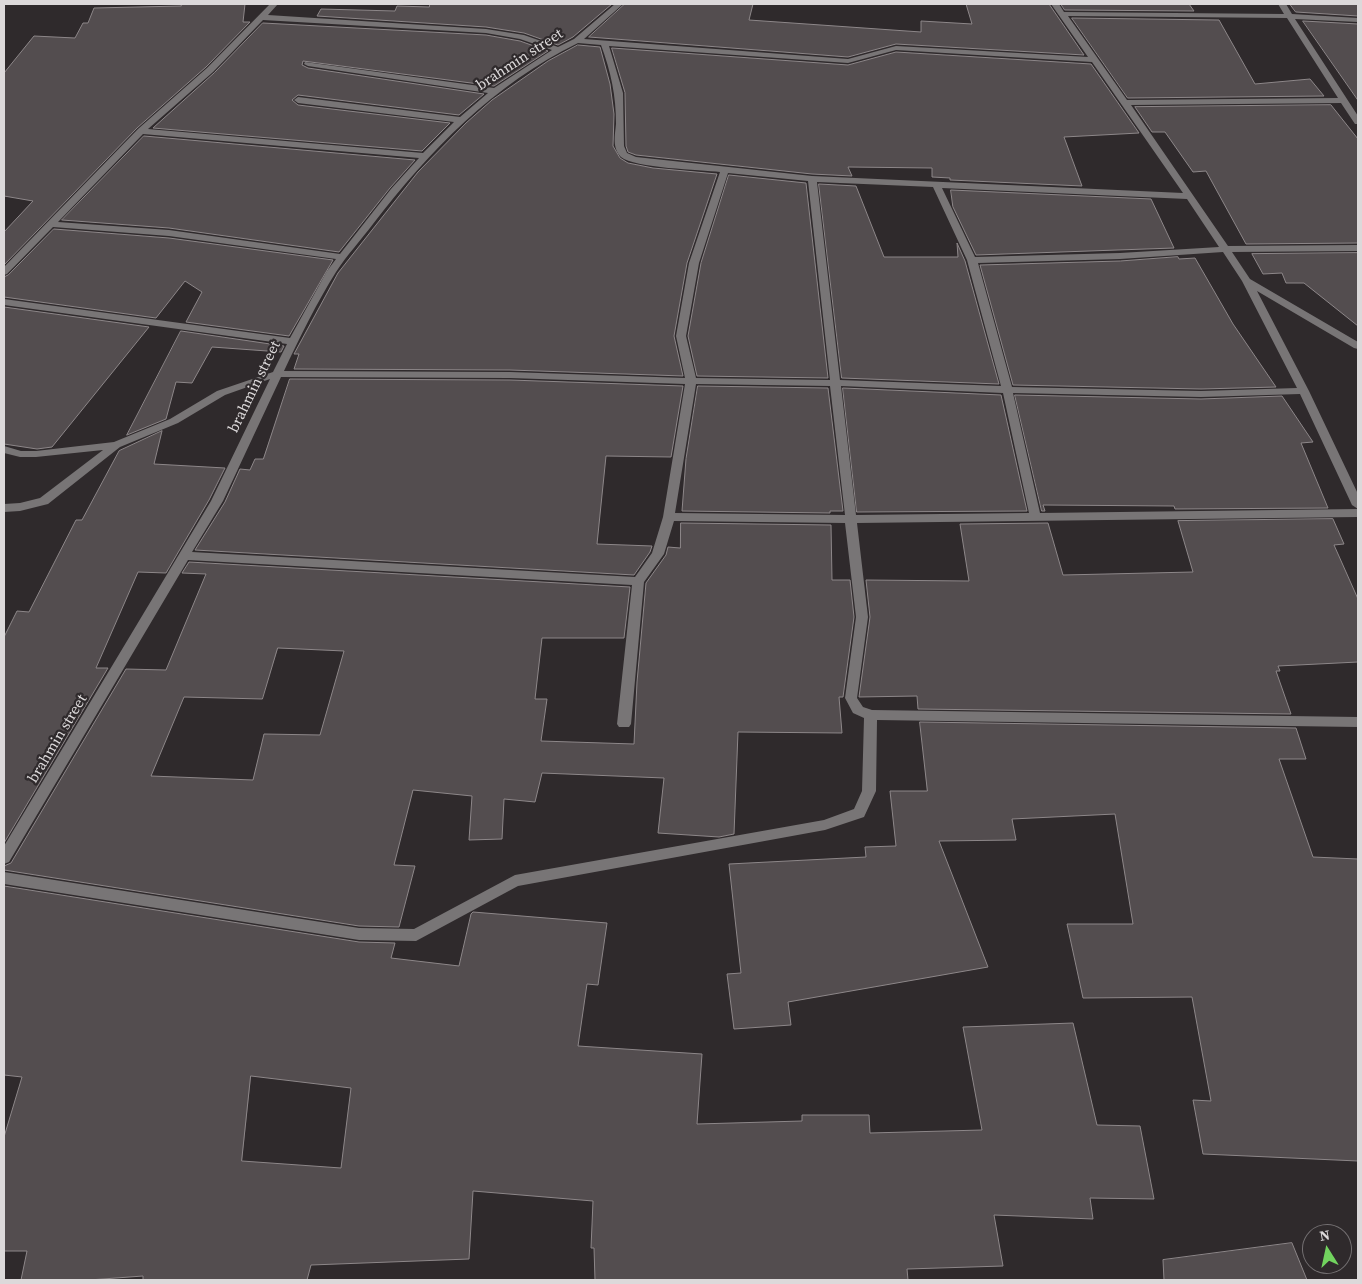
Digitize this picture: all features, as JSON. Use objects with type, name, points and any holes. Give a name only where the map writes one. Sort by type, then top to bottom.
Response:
[{"type":"street","points":[[4,272],[141,131],[210,70],[274,4]]},
{"type":"street","name":"brahmin street","points":[[4,858],[217,501],[278,374],[332,271],[394,191],[444,135],[495,91],[558,50],[577,41],[619,4]]},
{"type":"street","points":[[1054,4],[1190,196],[1246,281],[1304,391],[1358,505]]},
{"type":"street","points":[[1282,4],[1292,16],[1358,122]]},
{"type":"street","points":[[1061,14],[1292,16],[1358,20]]},
{"type":"street","points":[[260,17],[419,27],[476,28],[536,40],[558,50]]},
{"type":"street","points":[[577,41],[605,45],[848,61],[863,59],[877,51],[896,48],[1094,60]]},
{"type":"street","points":[[605,45],[618,80],[621,96],[619,146],[624,155],[647,162],[812,178],[1190,196]]},
{"type":"street","points":[[308,64],[495,91]]},
{"type":"street","points":[[298,100],[462,120]]},
{"type":"street","points":[[1124,103],[1344,100]]},
{"type":"street","points":[[141,131],[426,156]]},
{"type":"street","points":[[624,724],[638,581],[658,554],[669,517],[691,382],[681,336],[694,263],[725,170]]},
{"type":"street","points":[[812,178],[862,617],[851,698],[858,710],[871,715],[1358,722]]},
{"type":"street","points":[[936,185],[972,260],[1007,389],[1035,516]]},
{"type":"street","points":[[49,224],[169,233],[343,257]]},
{"type":"street","points":[[972,260],[1120,256],[1226,249],[1358,248]]},
{"type":"street","points":[[1246,281],[1358,346]]},
{"type":"street","points":[[4,302],[295,342]]},
{"type":"street","points":[[4,449],[20,454],[36,454],[116,444],[174,421],[221,393],[252,381],[278,374],[510,375],[691,382],[836,382],[1201,394],[1304,391]]},
{"type":"street","points":[[4,508],[20,507],[44,501],[116,444]]},
{"type":"street","points":[[669,517],[850,519],[1358,512]]},
{"type":"street","points":[[184,556],[638,581]]},
{"type":"street","points":[[4,878],[358,934],[416,935],[514,881],[825,825],[859,813],[869,791],[871,715]]},
{"type":"building","points":[[181,4],[245,4],[243,22],[250,22],[206,67],[137,128],[4,265],[4,232],[33,201],[4,196],[4,73],[34,36],[75,38],[83,23],[88,23],[94,8],[181,6]]},
{"type":"building","points":[[430,4],[612,4],[573,37],[558,45],[524,33],[486,27],[317,16],[321,9],[395,11],[397,6],[429,7]]},
{"type":"building","points":[[625,4],[753,4],[749,20],[921,32],[921,21],[972,24],[966,4],[1049,4],[1084,55],[896,44],[848,57],[589,37]]},
{"type":"building","points":[[1061,4],[1189,4],[1194,11],[1065,10]]},
{"type":"building","points":[[1290,4],[1358,4],[1358,16],[1296,12]]},
{"type":"building","points":[[1072,18],[1219,20],[1255,84],[1310,79],[1324,96],[1128,98]]},
{"type":"building","points":[[1303,21],[1358,24],[1358,100]]},
{"type":"building","points":[[263,23],[486,35],[520,41],[548,51],[494,86],[303,61],[302,65],[308,68],[484,94],[459,115],[298,95],[292,100],[298,105],[450,123],[422,151],[153,128],[214,73]]},
{"type":"building","points":[[578,45],[600,47],[610,84],[614,114],[613,146],[620,158],[628,163],[653,168],[717,174],[687,263],[674,336],[683,376],[510,370],[294,369],[299,354],[294,354],[338,273],[418,172],[466,123],[492,100],[548,61]]},
{"type":"building","points":[[612,48],[848,65],[896,52],[1091,64],[1139,133],[1064,137],[1082,186],[950,180],[950,178],[932,177],[932,168],[848,167],[852,176],[812,174],[636,155],[628,152],[626,146],[625,93]]},
{"type":"building","points":[[1331,105],[1358,139],[1358,243],[1246,244],[1206,171],[1193,172],[1165,132],[1152,132],[1135,107]]},
{"type":"building","points":[[144,136],[415,160],[339,252],[169,228],[62,220]]},
{"type":"building","points":[[729,175],[806,183],[828,378],[697,376],[688,336],[701,263]]},
{"type":"building","points":[[819,184],[856,186],[884,257],[958,257],[957,243],[965,261],[999,384],[842,378]]},
{"type":"building","points":[[951,190],[1151,199],[1174,248],[976,255],[953,207]]},
{"type":"building","points":[[54,229],[169,238],[333,260],[289,336],[186,322],[202,292],[185,281],[156,318],[4,297],[4,277]]},
{"type":"building","points":[[1358,253],[1358,326],[1304,283],[1286,283],[1282,273],[1263,274],[1252,254]]},
{"type":"building","points":[[1178,257],[1179,259],[1195,258],[1233,324],[1276,387],[1201,389],[1013,385],[980,265],[1120,261]]},
{"type":"building","points":[[4,307],[149,327],[52,447],[37,449],[4,444]]},
{"type":"building","points":[[181,331],[284,346],[281,352],[212,347],[192,383],[176,382],[166,419],[127,435]]},
{"type":"building","points":[[290,379],[510,380],[683,386],[671,457],[606,456],[597,544],[652,546],[650,552],[634,575],[195,550],[225,502],[240,469],[250,470],[255,459],[263,459]]},
{"type":"building","points":[[698,386],[828,388],[843,511],[830,511],[830,513],[682,511],[686,459]]},
{"type":"building","points":[[843,388],[1001,395],[1027,511],[857,512]]},
{"type":"building","points":[[1015,395],[1201,399],[1282,396],[1313,442],[1301,443],[1328,508],[1175,509],[1174,506],[1043,505],[1045,511],[1042,511]]},
{"type":"building","points":[[162,431],[154,464],[225,468],[209,500],[166,573],[138,572],[96,668],[108,668],[4,843],[4,637],[17,611],[29,612],[76,520],[82,520],[119,451]]},
{"type":"building","points":[[1333,519],[1344,544],[1334,545],[1358,599],[1358,662],[1278,666],[1280,671],[1276,671],[1291,714],[918,709],[917,696],[859,697],[870,617],[866,580],[969,581],[960,524],[1048,523],[1063,575],[1193,572],[1178,521]]},
{"type":"building","points":[[681,523],[831,525],[832,580],[850,580],[854,617],[843,697],[839,697],[842,733],[738,732],[734,834],[719,837],[658,833],[664,778],[542,773],[535,802],[504,799],[502,839],[469,840],[472,796],[413,790],[394,865],[415,866],[399,927],[359,926],[4,870],[4,866],[11,863],[126,669],[166,670],[206,574],[182,573],[189,562],[630,587],[624,638],[542,638],[535,699],[547,699],[541,741],[634,744],[637,682],[646,583],[666,555],[668,547],[680,548]],"holes":[[[278,648],[344,651],[320,735],[264,734],[253,780],[151,776],[184,697],[262,699]]]},
{"type":"building","points":[[920,722],[1296,728],[1306,759],[1279,759],[1313,857],[1358,859],[1358,1161],[1203,1154],[1193,1100],[1211,1101],[1192,997],[1083,998],[1067,924],[1133,924],[1115,814],[1012,819],[1016,840],[939,841],[988,967],[788,1002],[791,1025],[734,1029],[727,974],[741,973],[729,864],[866,857],[865,847],[896,846],[890,791],[927,791]]},
{"type":"building","points":[[4,886],[359,942],[395,943],[391,958],[459,966],[473,912],[607,923],[598,985],[587,984],[578,1046],[702,1054],[697,1124],[802,1121],[802,1115],[869,1115],[870,1133],[982,1130],[963,1027],[1073,1023],[1097,1125],[1140,1126],[1154,1199],[1090,1198],[1093,1219],[994,1215],[1003,1266],[907,1269],[908,1280],[595,1280],[594,1248],[591,1248],[593,1201],[473,1191],[469,1259],[311,1265],[307,1280],[143,1280],[143,1276],[89,1280],[21,1280],[27,1251],[4,1251],[4,1137],[22,1077],[4,1075]],"holes":[[[251,1076],[351,1088],[341,1168],[242,1161]]]},
{"type":"building","points":[[1292,1243],[1302,1268],[1302,1274],[1305,1274],[1307,1280],[1164,1280],[1163,1260]]}]
